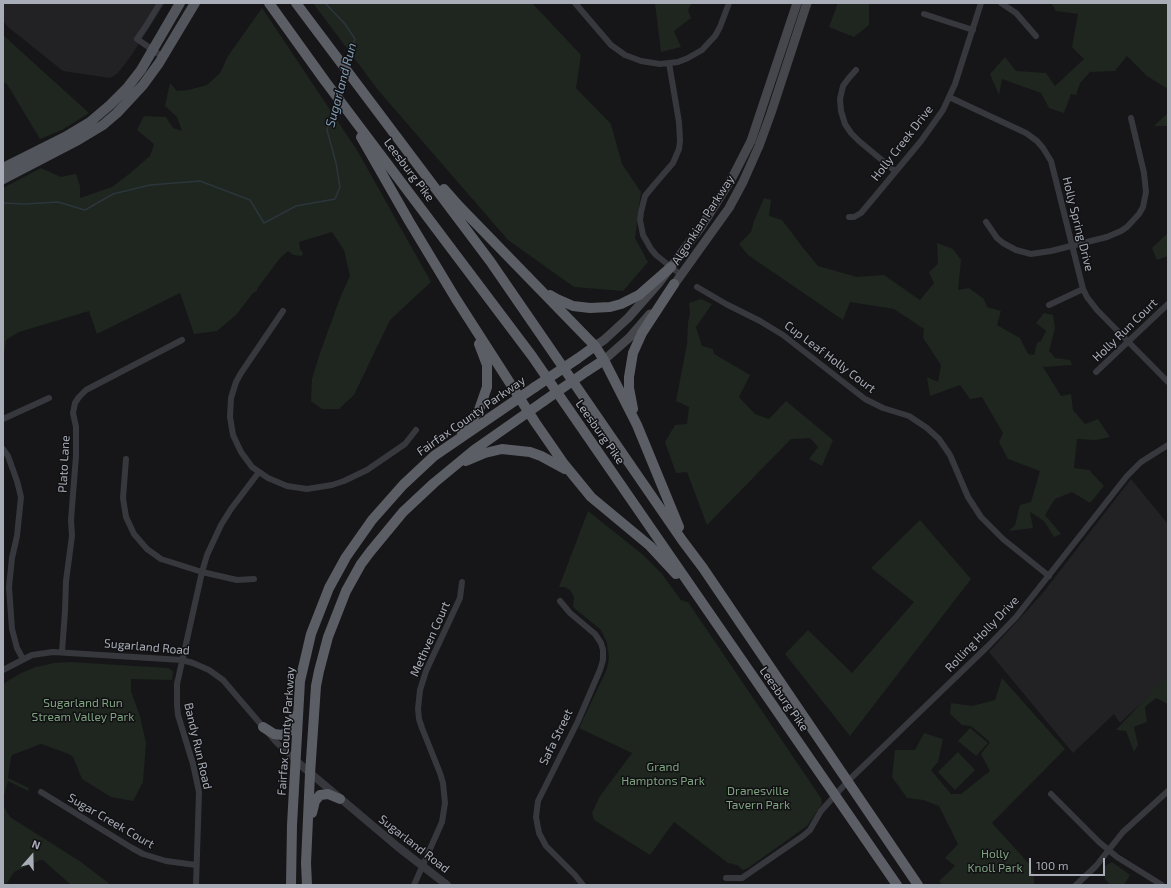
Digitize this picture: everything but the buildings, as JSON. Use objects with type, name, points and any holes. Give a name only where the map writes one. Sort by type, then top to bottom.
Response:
[{"type":"highway","name":"Leesburg Pike","points":[[269,3],[325,81],[532,356],[897,885]]},
{"type":"highway","name":"Leesburg Pike","points":[[296,3],[490,261],[682,540],[704,568],[918,885]]},
{"type":"highway","points":[[372,105],[459,206],[595,346],[604,360],[637,425],[675,517],[704,568]]},
{"type":"highway","points":[[344,106],[379,169],[456,299],[528,412],[574,477],[599,504],[636,534],[657,554],[708,612]]},
{"type":"highway","points":[[532,282],[548,294],[565,303],[581,307],[599,308],[621,304],[639,295],[671,267]]},
{"type":"highway","points":[[637,425],[630,399],[629,388],[630,367],[633,353],[642,333],[674,284]]},
{"type":"highway","points":[[434,456],[459,436],[472,422],[481,405],[487,387],[485,357],[479,342],[456,299]]},
{"type":"highway","name":"Fairfax County Parkway","points":[[291,885],[292,831],[299,695],[303,666],[311,634],[320,608],[338,571],[372,520],[403,485],[434,456],[595,346]]},
{"type":"highway","points":[[307,885],[306,863],[310,774],[314,703],[319,671],[328,637],[340,605],[357,571],[403,512],[447,472],[474,450],[604,360]]},
{"type":"highway","points":[[447,472],[485,452],[512,450],[530,452],[541,456],[558,465],[574,477]]},
{"type":"highway","points":[[263,727],[274,734],[282,735],[286,733],[291,727],[299,695]]},
{"type":"highway","points":[[307,836],[313,805],[317,798],[324,794],[328,794],[340,799]]},
{"type":"main road","points":[[3,168],[65,137],[100,114],[118,98],[135,79],[180,3]]},
{"type":"main road","points":[[3,179],[78,140],[102,125],[131,100],[163,56],[195,3]]},
{"type":"main road","name":"Algonkian Parkway","points":[[595,346],[604,340],[636,310],[671,267],[723,194],[745,153],[798,3]]},
{"type":"main road","name":"Algonkian Parkway","points":[[604,360],[633,333],[682,275],[729,208],[749,171],[771,113],[807,3]]},
{"type":"street","points":[[160,3],[137,39],[163,56]]},
{"type":"street","points":[[574,3],[611,45],[625,55],[641,62],[660,64],[686,59],[694,55],[708,44],[720,27],[729,3]]},
{"type":"street","name":"Holly Creek Drive","points":[[849,217],[854,217],[861,213],[930,130],[949,97],[981,3]]},
{"type":"street","points":[[1001,3],[1016,13],[1036,36]]},
{"type":"street","points":[[924,14],[973,30]]},
{"type":"street","points":[[669,63],[679,122],[679,149],[673,163],[645,196],[640,220],[643,235],[656,255],[682,275]]},
{"type":"street","points":[[856,70],[848,78],[841,92],[841,111],[845,124],[859,141],[896,171]]},
{"type":"street","name":"Holly Spring Drive","points":[[949,97],[1026,133],[1044,148],[1050,161],[1083,289],[1087,297],[1096,310],[1168,382]]},
{"type":"street","points":[[986,222],[997,238],[1009,247],[1023,253],[1040,253],[1072,246],[1107,237],[1121,231],[1134,220],[1142,207],[1145,198],[1146,183],[1130,118]]},
{"type":"street","name":"Cup Leaf Holly Court","points":[[697,287],[783,334],[864,399],[883,408],[909,416],[927,428],[939,439],[950,455],[968,497],[981,517],[1003,539],[1049,576]]},
{"type":"street","points":[[1049,305],[1083,289]]},
{"type":"street","name":"Holly Run Court","points":[[1096,372],[1168,304]]},
{"type":"street","points":[[283,311],[241,373],[231,398],[230,417],[236,444],[246,460],[259,472],[278,483],[298,488],[307,489],[332,485],[367,470],[405,444],[416,430]]},
{"type":"street","name":"Plato Lane","points":[[62,652],[66,581],[72,536],[71,520],[76,456],[76,427],[73,413],[76,403],[79,397],[86,390],[182,340]]},
{"type":"street","points":[[3,419],[49,398]]},
{"type":"street","name":"Rolling Holly Drive","points":[[726,878],[742,878],[810,830],[821,811],[848,781],[1001,633],[1049,576],[1126,476],[1141,462],[1168,445]]},
{"type":"street","points":[[3,449],[8,456],[21,497],[9,587],[12,629],[17,648],[23,659]]},
{"type":"street","points":[[126,458],[123,498],[124,507],[129,525],[134,534],[147,549],[161,559],[202,572],[237,580],[254,579]]},
{"type":"street","name":"Bandy Run Road","points":[[196,885],[199,807],[198,792],[193,764],[178,716],[177,684],[202,572],[214,540],[231,509],[259,472]]},
{"type":"street","name":"Methven Court","points":[[414,885],[442,822],[445,803],[443,783],[440,773],[419,719],[418,709],[420,690],[426,671],[460,598],[462,582]]},
{"type":"street","name":"Safa Street","points":[[560,601],[570,613],[595,634],[601,642],[603,660],[578,720],[538,801],[536,817],[539,833],[546,846],[575,874],[583,885]]},
{"type":"street","name":"Sugarland Road","points":[[3,670],[23,659],[43,652],[182,660],[202,666],[216,674],[231,688],[276,742],[310,774],[398,847],[447,885]]},
{"type":"street","points":[[1076,885],[1096,866],[1123,832],[1168,791]]},
{"type":"street","name":"Sugar Creek Court","points":[[41,792],[143,854],[166,861],[196,865]]},
{"type":"street","points":[[1050,794],[1088,832],[1109,850],[1162,885]]},
{"type":"shaded area","points":[[3,3],[165,3],[131,56],[117,74],[110,78],[63,71],[8,27],[3,21]]},
{"type":"shaded area","points":[[1131,479],[1168,524],[1168,678],[1120,723],[1114,714],[1073,753],[989,652],[1042,594]]},
{"type":"green space","points":[[313,3],[532,3],[581,55],[576,88],[611,124],[622,164],[641,192],[635,238],[648,262],[623,291],[574,287],[508,240],[378,90]]},
{"type":"green space","points":[[655,3],[692,3],[688,10],[691,18],[674,31],[681,47],[661,52]]},
{"type":"green space","points":[[838,3],[870,3],[869,25],[854,37],[829,27]]},
{"type":"green space","points":[[1051,3],[1168,3],[1168,89],[1147,76],[1127,56],[1115,71],[1090,72],[1080,83],[1076,95],[1071,94],[1064,113],[1049,108],[1041,93],[1002,79],[999,95],[990,74],[1005,57],[1016,71],[1046,73],[1055,86],[1084,59],[1072,47],[1078,14],[1056,11]]},
{"type":"green space","points":[[262,8],[357,150],[431,282],[390,320],[354,395],[339,409],[322,409],[311,401],[312,379],[319,356],[340,298],[350,276],[344,250],[332,232],[299,242],[300,249],[303,253],[302,256],[293,255],[288,251],[280,258],[257,291],[253,293],[236,315],[217,331],[194,334],[180,293],[97,334],[89,311],[19,332],[6,340],[3,360],[3,188],[41,168],[61,177],[76,174],[80,186],[80,198],[112,187],[150,156],[154,144],[137,130],[144,116],[166,117],[173,128],[182,131],[177,117],[165,106],[170,83],[177,91],[207,85],[220,73],[228,56]]},
{"type":"green space","points":[[3,35],[89,113],[62,130],[40,139],[7,84],[3,82]]},
{"type":"green space","points":[[1168,113],[1168,126],[1154,126]]},
{"type":"green space","points":[[764,198],[771,200],[769,216],[782,220],[818,266],[857,277],[884,275],[920,300],[934,283],[929,272],[938,264],[937,243],[953,249],[961,260],[958,290],[969,288],[984,299],[987,307],[1001,311],[997,325],[1020,338],[1028,354],[1034,355],[1037,343],[1041,341],[1046,331],[1036,323],[1044,313],[1053,315],[1055,328],[1049,351],[1055,358],[1070,360],[1072,365],[1043,367],[1061,396],[1071,394],[1073,410],[1085,424],[1098,419],[1110,437],[1096,440],[1077,439],[1074,468],[1089,470],[1104,486],[1090,503],[1072,492],[1055,499],[1045,515],[1061,534],[1054,537],[1044,521],[1030,512],[1033,528],[1009,531],[1015,525],[1020,505],[1031,502],[1040,471],[1008,459],[999,442],[1003,433],[982,397],[970,399],[960,385],[930,396],[927,377],[938,382],[941,365],[923,338],[924,329],[894,309],[850,302],[843,320],[748,255],[739,244],[751,232]]},
{"type":"green space","points":[[1168,233],[1168,256],[1157,260],[1152,248]]},
{"type":"green space","points":[[701,299],[712,304],[696,327],[702,346],[713,349],[714,354],[750,375],[739,397],[755,414],[769,419],[786,401],[833,440],[822,466],[809,459],[818,447],[810,438],[791,439],[707,525],[687,472],[676,473],[665,442],[675,425],[687,424],[689,407],[676,401],[687,344],[690,314],[689,303]]},
{"type":"green space","name":"Dranesville Tavern Park","points":[[588,511],[642,554],[662,574],[681,600],[688,602],[821,798],[822,804],[807,826],[748,868],[743,870],[737,865],[728,863],[674,822],[650,855],[594,820],[592,813],[600,796],[632,753],[579,728],[607,669],[609,658],[607,643],[601,630],[574,608],[574,597],[570,590],[565,587],[559,587]]},
{"type":"green space","points":[[920,520],[971,579],[850,736],[785,654],[808,630],[852,673],[914,602],[871,568]]},
{"type":"green space","name":"Sugarland Run Stream Valley Park","points":[[70,662],[168,668],[173,671],[172,680],[131,679],[131,691],[140,716],[146,743],[143,782],[133,801],[111,797],[82,779],[73,757],[69,754],[41,744],[12,755],[8,778],[29,788],[28,791],[8,781],[3,799],[3,684],[21,673],[36,667],[54,663]]},
{"type":"green space","points":[[1168,675],[1168,704],[1156,698],[1145,707],[1147,722],[1134,727],[1138,745],[1134,752],[1126,731],[1116,730]]},
{"type":"green space","name":"Holly Knoll Park","points":[[1002,678],[1065,749],[992,823],[1031,866],[1029,868],[1034,874],[1034,885],[942,885],[939,881],[955,866],[945,858],[958,844],[939,806],[923,800],[907,798],[892,777],[895,750],[915,750],[924,733],[943,739],[938,762],[931,770],[951,794],[961,794],[990,771],[981,754],[990,742],[971,726],[962,725],[950,714],[951,703],[972,706],[995,700]]},
{"type":"green space","points":[[970,728],[988,743],[976,756],[958,741]]},
{"type":"green space","points":[[958,752],[975,770],[955,790],[938,772]]},
{"type":"green space","points":[[3,805],[10,817],[81,862],[111,885],[71,885],[43,860],[40,860],[14,872],[6,885],[3,885]]},
{"type":"green space","points":[[1112,862],[1130,875],[1124,885],[1110,885],[1105,879],[1103,867]]},
{"type":"waterway","name":"Sugarland Run","points":[[325,3],[345,24],[355,39],[347,65]]},
{"type":"waterway","name":"Sugarland Run","points":[[339,91],[345,74]]},
{"type":"waterway","name":"Sugarland Run","points":[[3,203],[25,204],[58,202],[85,210],[113,194],[150,185],[200,181],[250,200],[264,223],[296,206],[335,199],[340,187],[336,163],[327,130],[336,103]]},
{"type":"park label","name":"Grand Hamptons Park","points":[[663,774]]}]
